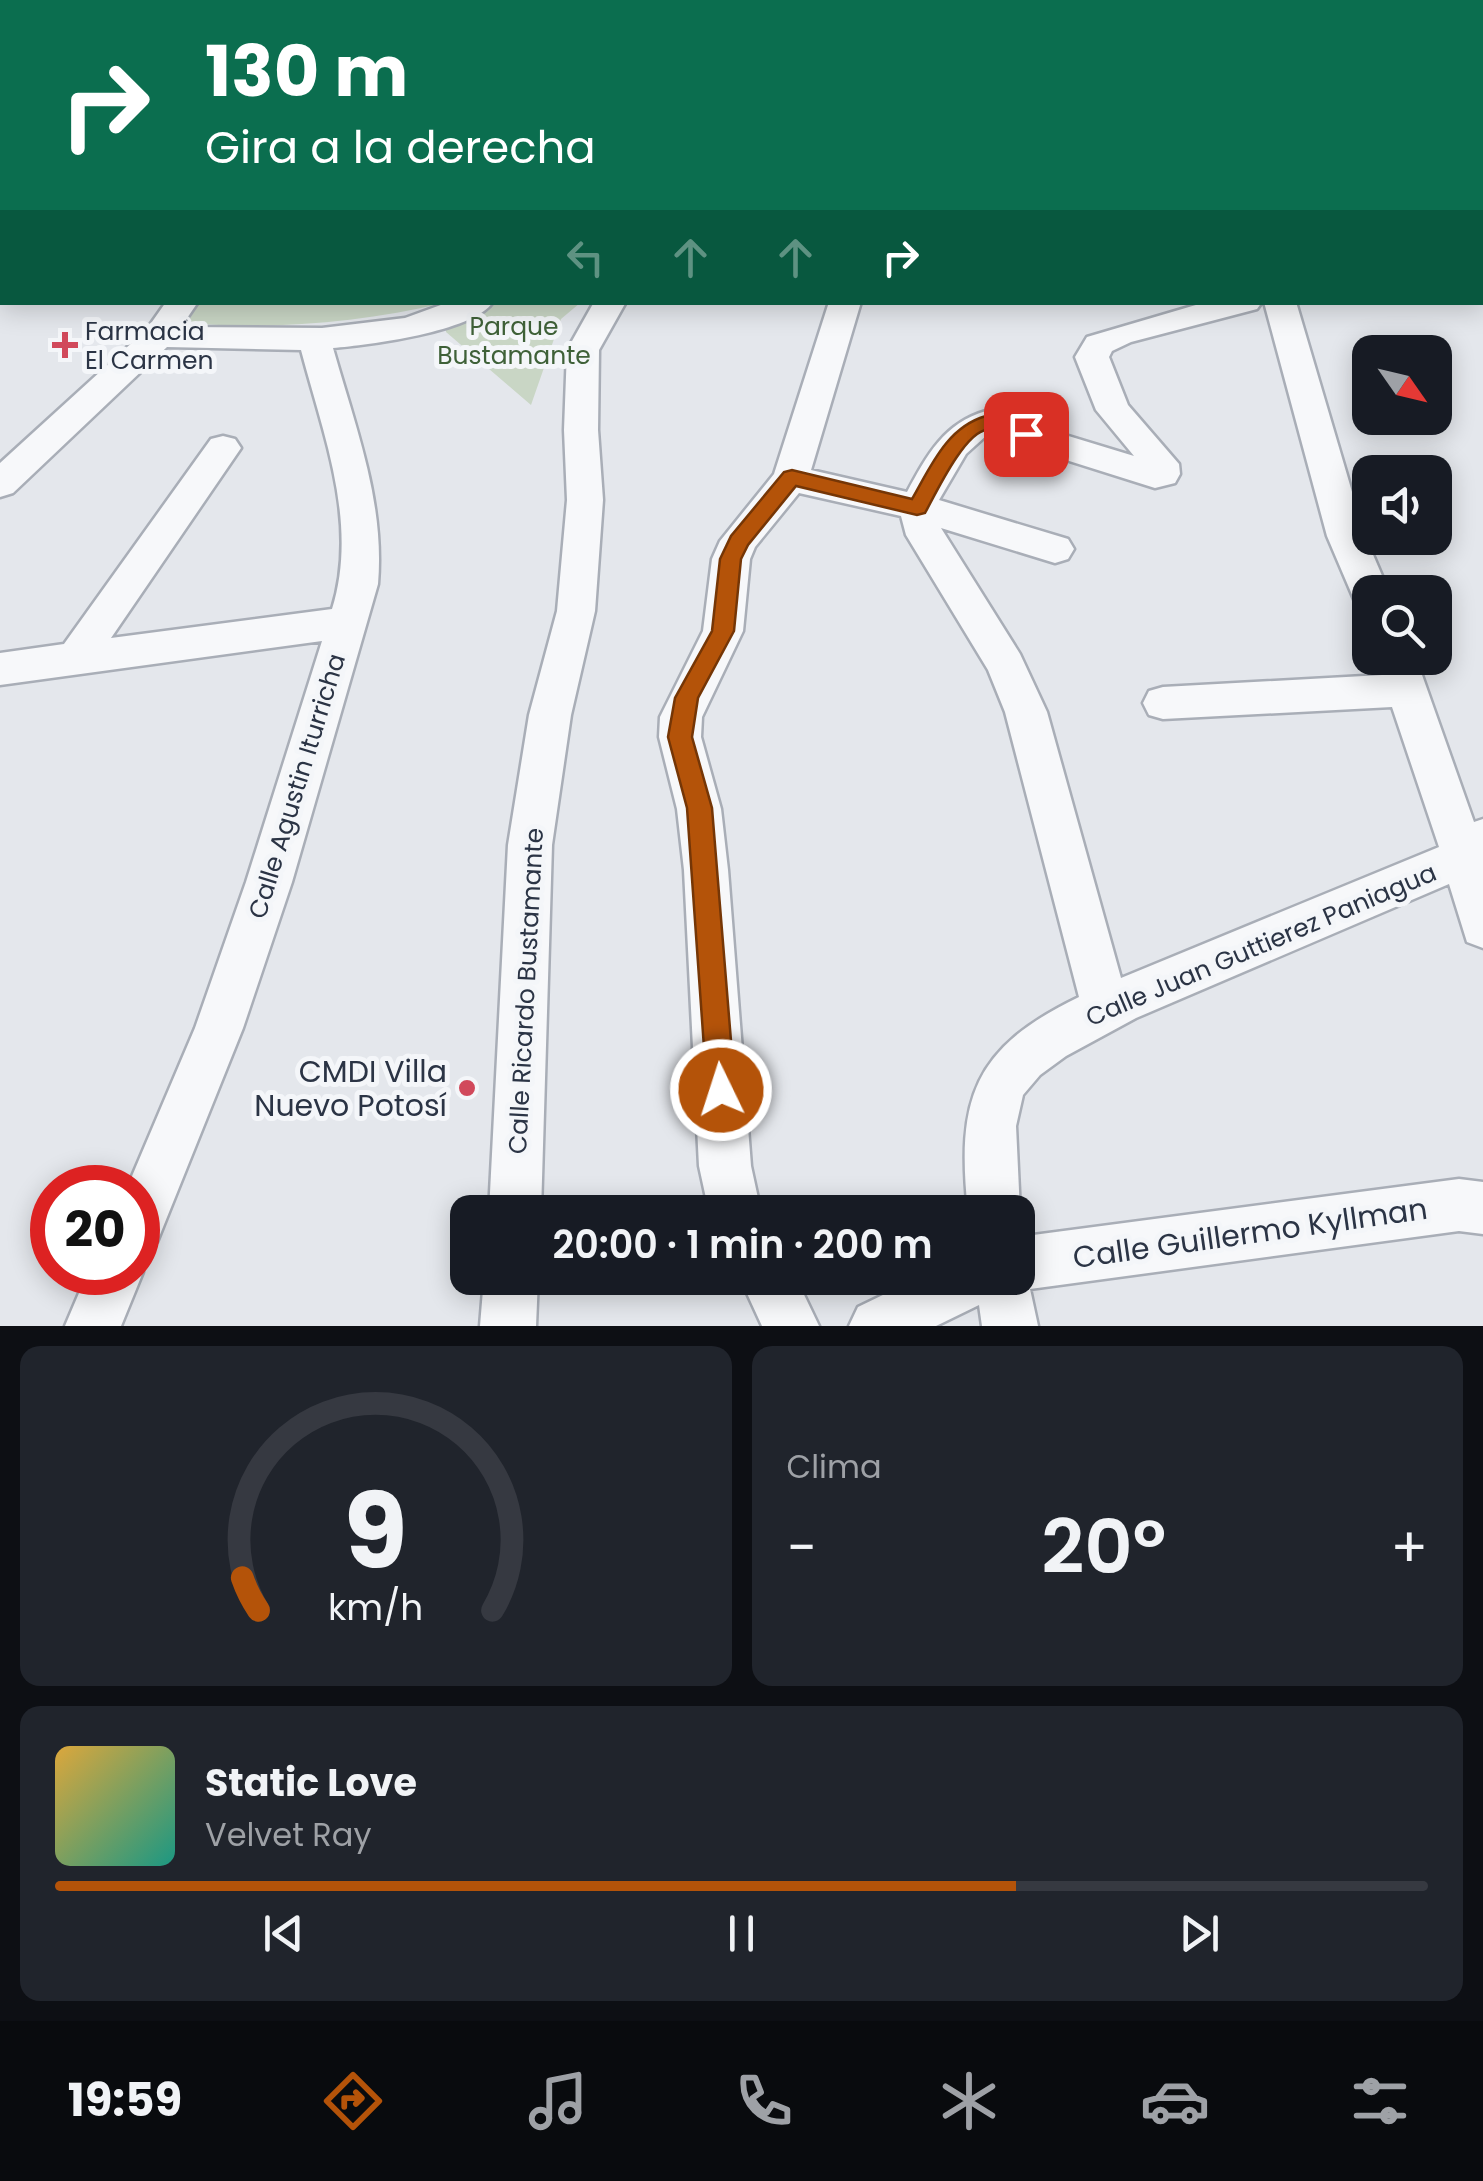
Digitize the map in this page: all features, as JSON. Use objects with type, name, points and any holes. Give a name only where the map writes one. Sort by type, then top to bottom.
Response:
[{"type":"street","points":[[0,484],[159,336],[180,305]]},
{"type":"street","points":[[159,336],[229,340],[396,330],[444,318],[471,305]]},
{"type":"street","name":"Calle Ricardo Bustamante","points":[[515,1195],[530,845],[550,715],[576,611],[585,500],[583,350],[608,305]]},
{"type":"street","points":[[731,1195],[725,1166],[706,870],[699,808],[680,737],[681,717],[723,631],[731,559],[739,542],[792,478],[843,305]]},
{"type":"street","points":[[1106,1010],[1026,712],[1006,665],[925,535],[917,508],[944,460],[968,430],[986,422],[1155,476],[1162,474],[1161,464],[1113,410],[1092,357],[1098,344],[1120,335],[1235,305]]},
{"type":"street","points":[[1281,305],[1346,536],[1362,575]]},
{"type":"street","name":"Calle Agustin Iturricha","points":[[160,1170],[219,1028],[269,882],[363,561],[359,510],[314,337]]},
{"type":"street","points":[[77,657],[223,448]]},
{"type":"street","points":[[792,478],[917,508],[1056,549]]},
{"type":"street","points":[[0,669],[77,657],[174,649],[348,622]]},
{"type":"street","points":[[1164,703],[1394,675]]},
{"type":"street","points":[[1402,675],[1474,848],[1483,927]]},
{"type":"street","name":"Calle Juan Guttierez Paniagua","points":[[993,1195],[992,1108],[1006,1076],[1023,1056],[1106,1010],[1474,848]]},
{"type":"street","name":"Calle Guillermo Kyllman","points":[[1035,1262],[1458,1205],[1483,1208]]},
{"type":"street","points":[[94,1326],[107,1295]]},
{"type":"street","points":[[508,1326],[510,1295]]},
{"type":"street","points":[[776,1295],[791,1326]]},
{"type":"street","points":[[877,1326],[941,1295]]},
{"type":"street","points":[[1004,1295],[1010,1326]]},
{"type":"green space","points":[[197,305],[433,305],[316,323],[187,323]]},
{"type":"green space","name":"Parque Bustamante","points":[[492,305],[578,305],[561,319],[531,405],[446,332],[446,325]]},
{"type":"place","name":"Farmacia El Carmen","points":[[65,345]]},
{"type":"place","name":"CMDI Villa Nuevo Potosí","points":[[467,1088]]},
{"type":"route","points":[[721,1090],[699,808],[680,737],[687,698],[723,631],[731,559],[739,542],[792,478],[917,508],[944,460],[968,430],[986,422],[1026,434]]}]
